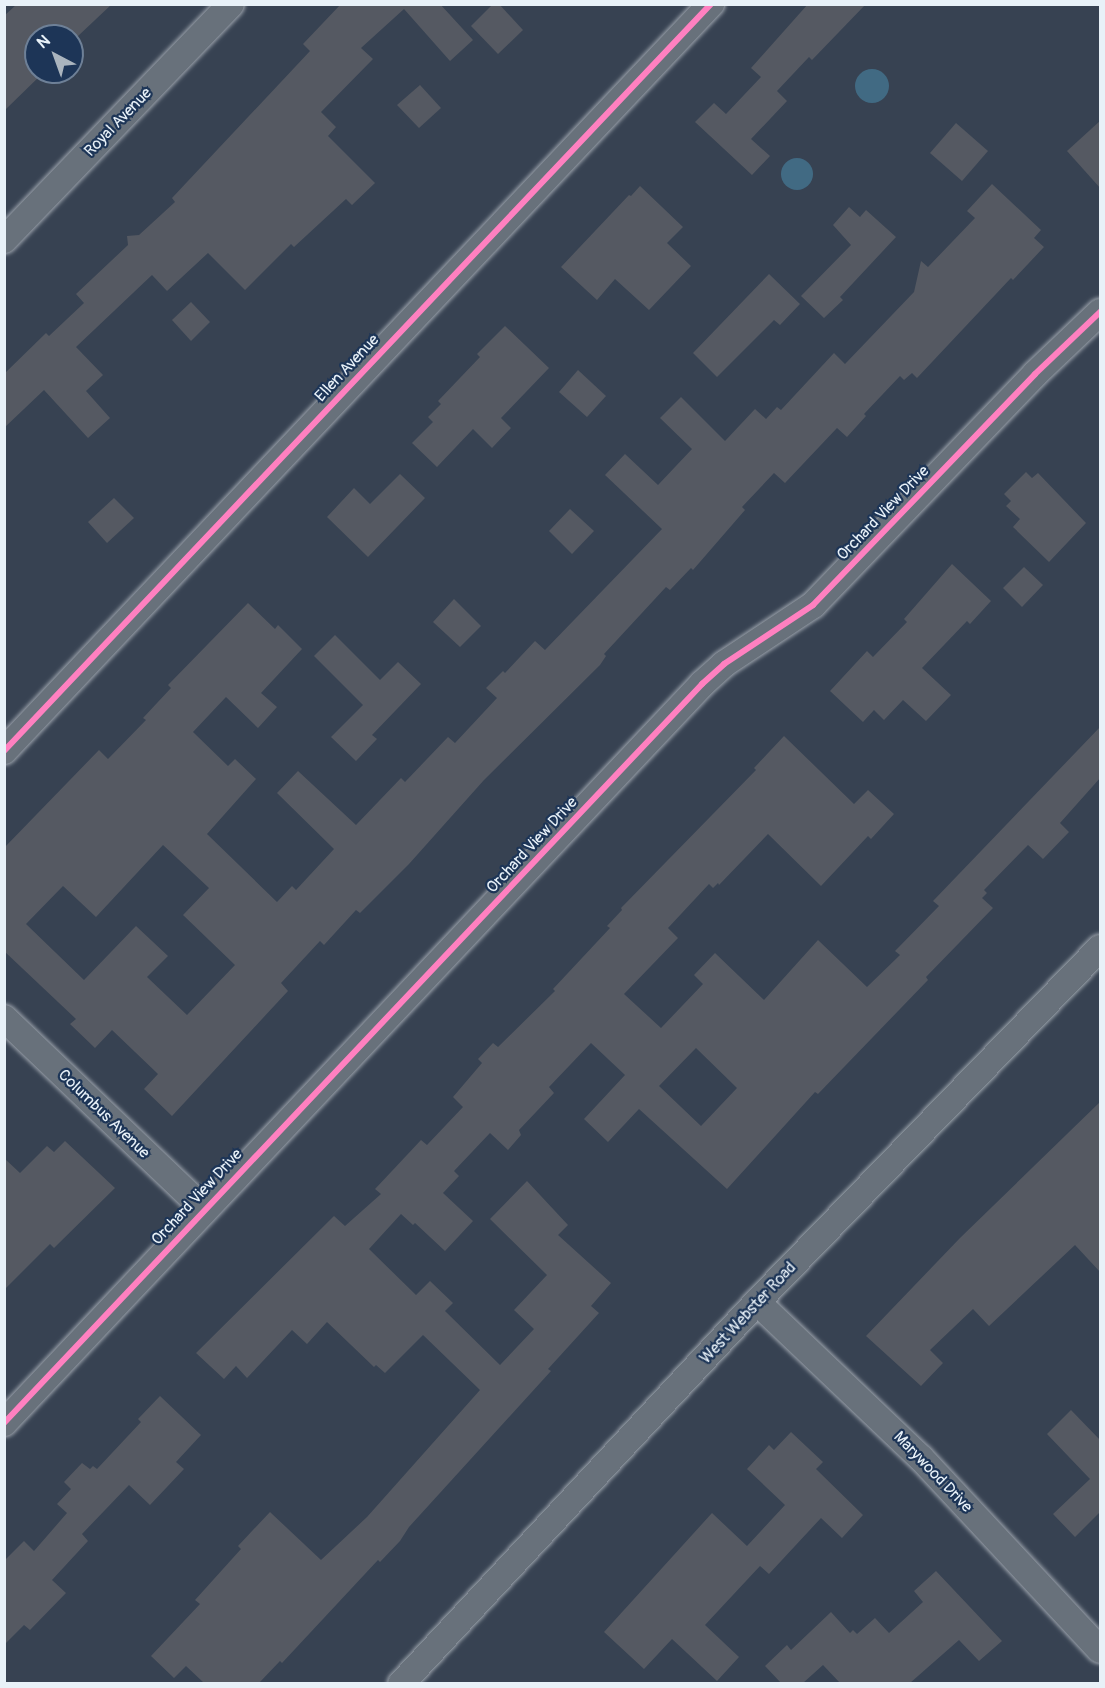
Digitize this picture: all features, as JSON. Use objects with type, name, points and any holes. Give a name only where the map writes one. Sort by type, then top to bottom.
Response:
[{"type":"street","name":"Royal Avenue","points":[[4,240],[231,4]]},
{"type":"street","name":"Ellen Avenue","points":[[4,751],[711,4]]},
{"type":"street","name":"Orchard View Drive","points":[[4,1423],[702,684],[724,664],[813,606],[1035,374],[1101,312]]},
{"type":"street","name":"West Webster Road","points":[[401,1683],[757,1302],[1101,948]]},
{"type":"street","name":"Columbus Avenue","points":[[4,1018],[204,1209]]},
{"type":"street","name":"Marywood Drive","points":[[757,1302],[921,1458],[1101,1650]]},
{"type":"water","points":[[872,69],[884,74],[889,86],[884,98],[872,103],[860,98],[855,86],[860,74]]},
{"type":"water","points":[[797,158],[809,162],[813,174],[809,186],[797,190],[785,186],[781,174],[785,162]]},
{"type":"building","points":[[17,4],[112,4],[84,30],[84,24],[24,24],[24,84],[32,84],[4,111],[4,16]]},
{"type":"building","points":[[341,4],[440,4],[473,40],[450,61],[404,9],[361,48],[373,59],[321,112],[336,127],[328,136],[375,183],[352,205],[346,199],[294,247],[291,244],[245,290],[208,253],[167,291],[152,275],[76,347],[103,375],[86,391],[110,418],[88,438],[44,390],[4,428],[4,374],[46,333],[49,336],[84,303],[76,294],[128,245],[127,236],[139,235],[175,202],[172,198],[310,51],[303,44]]},
{"type":"building","points":[[493,4],[499,4],[523,30],[498,54],[471,26]]},
{"type":"building","points":[[808,4],[866,4],[812,60],[809,57],[777,91],[787,101],[751,139],[770,156],[752,175],[695,122],[714,103],[726,114],[761,77],[751,68]]},
{"type":"building","points":[[420,85],[441,108],[419,128],[397,105]]},
{"type":"building","points":[[1101,120],[1101,189],[1067,151]]},
{"type":"building","points":[[956,123],[988,151],[962,181],[930,153]]},
{"type":"building","points":[[992,184],[1041,230],[1034,238],[1044,247],[1013,280],[1011,278],[917,378],[912,373],[904,380],[900,376],[864,414],[866,416],[847,437],[837,428],[785,483],[774,473],[742,507],[745,510],[693,570],[691,568],[670,590],[666,587],[604,654],[606,656],[600,665],[484,780],[409,864],[360,913],[356,910],[324,945],[320,941],[281,983],[288,991],[172,1116],[144,1089],[158,1074],[112,1030],[95,1048],[70,1024],[76,1019],[4,951],[4,848],[99,750],[108,759],[146,720],[143,718],[171,688],[168,685],[248,603],[275,629],[278,625],[302,649],[261,693],[277,707],[258,728],[226,697],[193,732],[228,766],[235,759],[256,779],[207,834],[277,902],[292,886],[296,890],[334,849],[277,793],[298,771],[356,825],[401,778],[405,782],[448,737],[455,743],[497,698],[486,688],[503,671],[505,673],[535,641],[545,650],[662,529],[605,475],[625,454],[658,485],[692,449],[660,418],[681,397],[725,441],[755,409],[766,419],[777,407],[781,410],[834,353],[845,364],[914,292],[921,261],[928,267],[975,218],[967,211]],"holes":[[[163,845],[209,888],[183,915],[235,965],[187,1015],[147,977],[168,956],[136,926],[84,980],[26,924],[63,886],[96,917]]]},
{"type":"building","points":[[640,186],[683,227],[667,243],[691,266],[649,310],[615,279],[597,300],[561,267]]},
{"type":"building","points":[[849,207],[860,217],[866,210],[896,237],[840,297],[843,300],[824,318],[801,296],[851,245],[833,225]]},
{"type":"building","points":[[769,274],[800,304],[780,325],[774,320],[717,377],[693,353]]},
{"type":"building","points":[[191,302],[210,322],[191,341],[172,320]]},
{"type":"building","points":[[505,326],[549,368],[501,418],[511,428],[492,448],[473,429],[437,467],[412,443],[433,422],[428,417],[441,404],[438,401],[480,357],[477,354]]},
{"type":"building","points":[[578,370],[606,396],[587,417],[559,392]]},
{"type":"building","points":[[1026,472],[1032,478],[1038,473],[1086,523],[1049,562],[1013,527],[1020,519],[1006,506],[1011,501],[1004,494]]},
{"type":"building","points":[[400,474],[425,498],[368,557],[327,517],[354,488],[370,504]]},
{"type":"building","points":[[114,498],[134,518],[107,543],[88,522]]},
{"type":"building","points":[[570,509],[594,531],[572,554],[549,531]]},
{"type":"building","points":[[952,564],[991,601],[970,624],[967,621],[922,668],[951,695],[926,721],[903,700],[884,720],[874,710],[863,722],[830,691],[867,651],[873,657],[907,622],[904,619]]},
{"type":"building","points":[[1024,567],[1043,585],[1022,607],[1003,588]]},
{"type":"building","points":[[454,599],[481,626],[460,647],[433,622]]},
{"type":"building","points":[[335,635],[380,680],[398,662],[421,684],[372,735],[377,739],[356,761],[331,737],[363,705],[314,656]]},
{"type":"building","points":[[1101,726],[1101,777],[1060,823],[1069,832],[1043,859],[1028,845],[984,890],[987,893],[982,898],[993,908],[926,977],[928,980],[818,1094],[815,1092],[727,1189],[639,1109],[608,1142],[584,1119],[625,1075],[591,1043],[549,1087],[554,1093],[519,1130],[521,1135],[508,1150],[490,1133],[454,1171],[459,1176],[443,1193],[473,1221],[445,1251],[415,1223],[413,1225],[401,1214],[369,1249],[416,1295],[430,1281],[453,1303],[445,1311],[500,1365],[534,1329],[514,1310],[547,1275],[490,1219],[527,1181],[568,1225],[558,1235],[611,1283],[591,1306],[599,1313],[548,1369],[551,1371],[409,1527],[400,1541],[380,1562],[378,1560],[282,1663],[280,1661],[259,1683],[204,1683],[186,1666],[174,1678],[151,1656],[200,1604],[195,1600],[241,1549],[238,1546],[270,1512],[321,1560],[367,1517],[480,1390],[423,1335],[385,1373],[376,1365],[374,1367],[327,1322],[307,1344],[292,1330],[247,1378],[236,1366],[224,1379],[196,1353],[334,1216],[345,1226],[381,1194],[375,1189],[421,1140],[427,1145],[463,1107],[453,1097],[482,1063],[478,1059],[493,1043],[498,1047],[555,991],[553,989],[610,928],[607,926],[622,910],[621,908],[756,770],[754,768],[784,736],[854,804],[868,790],[894,814],[871,839],[868,836],[821,886],[768,834],[719,885],[718,883],[713,888],[709,884],[668,928],[678,938],[624,994],[661,1028],[703,984],[694,975],[715,953],[764,1000],[818,940],[867,987],[900,955],[895,951],[939,906],[933,901]],"holes":[[[696,1048],[737,1088],[701,1126],[659,1086]]]},
{"type":"building","points":[[1101,1101],[1101,1273],[1075,1245],[989,1326],[973,1309],[930,1350],[943,1363],[921,1386],[866,1336],[960,1238]]},
{"type":"building","points":[[65,1141],[115,1188],[54,1248],[50,1244],[4,1290],[4,1158],[20,1173],[47,1146],[54,1152]]},
{"type":"building","points":[[160,1396],[201,1435],[176,1462],[184,1469],[150,1505],[129,1485],[82,1534],[88,1541],[52,1580],[66,1593],[30,1630],[24,1625],[4,1645],[4,1561],[24,1541],[34,1551],[67,1513],[57,1504],[71,1489],[64,1482],[82,1463],[90,1469],[93,1466],[97,1469],[141,1422],[138,1419]]},
{"type":"building","points":[[1071,1410],[1101,1441],[1101,1511],[1075,1537],[1053,1514],[1090,1479],[1047,1434]]},
{"type":"building","points":[[791,1432],[823,1462],[816,1469],[863,1515],[842,1538],[821,1518],[769,1574],[760,1566],[705,1625],[739,1657],[717,1681],[672,1639],[644,1669],[604,1632],[712,1513],[747,1546],[785,1505],[747,1469],[769,1445],[774,1450]]},
{"type":"building","points":[[936,1571],[1002,1641],[979,1661],[959,1640],[910,1683],[840,1683],[823,1665],[803,1683],[781,1683],[765,1666],[787,1645],[791,1650],[831,1612],[850,1633],[853,1630],[857,1634],[875,1618],[889,1633],[923,1602],[914,1591]]},
{"type":"cycle path","points":[[4,751],[711,4]]},
{"type":"cycle path","points":[[4,1423],[702,684],[724,664],[813,605],[1035,374],[1100,312]]}]
